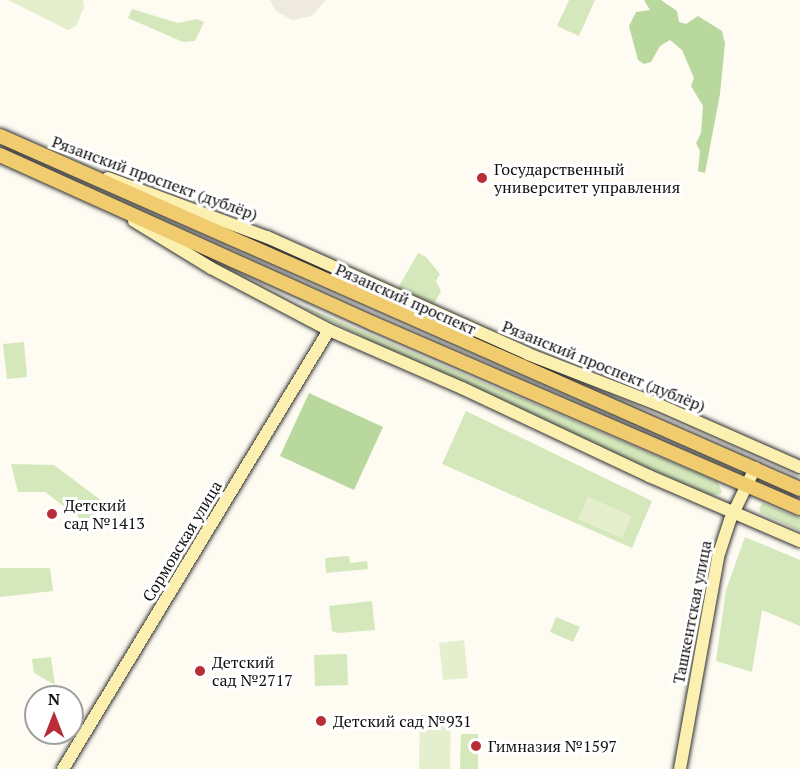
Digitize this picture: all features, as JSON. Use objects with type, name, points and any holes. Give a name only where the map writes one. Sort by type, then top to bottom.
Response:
[{"type":"main road","name":"Рязанский проспект","points":[[0,136],[379,306],[800,489]]},
{"type":"main road","name":"Рязанский проспект","points":[[0,155],[372,322],[800,508]]},
{"type":"street","name":"Рязанский проспект (дублёр)","points":[[27,149],[267,237],[528,354],[657,404],[800,467]]},
{"type":"street","points":[[96,197],[211,268],[329,330],[733,513],[800,541]]},
{"type":"street","name":"Сормовская улица","points":[[63,769],[329,330]]},
{"type":"street","name":"Ташкентская улица","points":[[680,769],[709,595],[718,557],[733,513],[755,468]]},
{"type":"green space","points":[[8,0],[83,0],[84,7],[76,26],[68,30]]},
{"type":"green space","points":[[569,0],[595,0],[579,36],[557,26]]},
{"type":"green space","points":[[644,0],[661,0],[677,11],[679,22],[686,24],[698,16],[722,31],[725,43],[720,94],[705,173],[698,171],[700,151],[696,143],[701,133],[703,106],[691,86],[694,78],[682,50],[670,40],[660,46],[651,62],[644,64],[638,60],[629,26],[636,12],[650,10]]},
{"type":"green space","points":[[132,9],[178,23],[197,19],[204,22],[195,41],[183,42],[128,18]]},
{"type":"green space","points":[[418,253],[426,257],[440,274],[436,281],[441,291],[434,304],[398,288]]},
{"type":"green space","points":[[304,308],[718,482],[722,493],[712,496],[614,453],[387,349]]},
{"type":"green space","points":[[24,342],[27,377],[7,379],[3,344]]},
{"type":"green space","points":[[309,393],[383,427],[354,490],[280,456]]},
{"type":"green space","points":[[466,411],[652,501],[632,548],[442,464]]},
{"type":"green space","points":[[11,464],[54,465],[102,501],[86,523],[45,492],[18,492]]},
{"type":"green space","points":[[588,497],[632,516],[622,538],[578,519]]},
{"type":"green space","points":[[763,503],[800,518],[800,531],[761,513],[759,508]]},
{"type":"green space","points":[[745,537],[800,560],[800,626],[762,610],[752,672],[716,661],[726,590]]},
{"type":"green space","points":[[349,556],[350,563],[367,561],[368,569],[326,573],[325,558]]},
{"type":"green space","points":[[0,568],[50,568],[53,591],[0,597]]},
{"type":"green space","points":[[372,601],[375,630],[338,633],[332,631],[329,606]]},
{"type":"green space","points":[[556,617],[580,627],[573,642],[550,632]]},
{"type":"green space","points":[[464,640],[468,678],[443,680],[439,643]]},
{"type":"green space","points":[[347,654],[348,685],[315,686],[314,655]]},
{"type":"green space","points":[[51,657],[55,685],[34,673],[32,659]]},
{"type":"green space","points":[[420,715],[451,715],[450,769],[419,769]]},
{"type":"green space","points":[[461,734],[478,734],[478,769],[460,769]]},
{"type":"shaded area","points":[[270,0],[326,0],[312,16],[292,20],[276,11]]},
{"type":"place","name":"Государственный университет управления","points":[[482,178]]},
{"type":"place","name":"Детский сад №1413","points":[[52,514]]},
{"type":"place","name":"Детский сад №2717","points":[[200,671]]},
{"type":"place","name":"Детский сад №931","points":[[321,721]]},
{"type":"place","name":"Гимназия №1597","points":[[476,746]]}]
